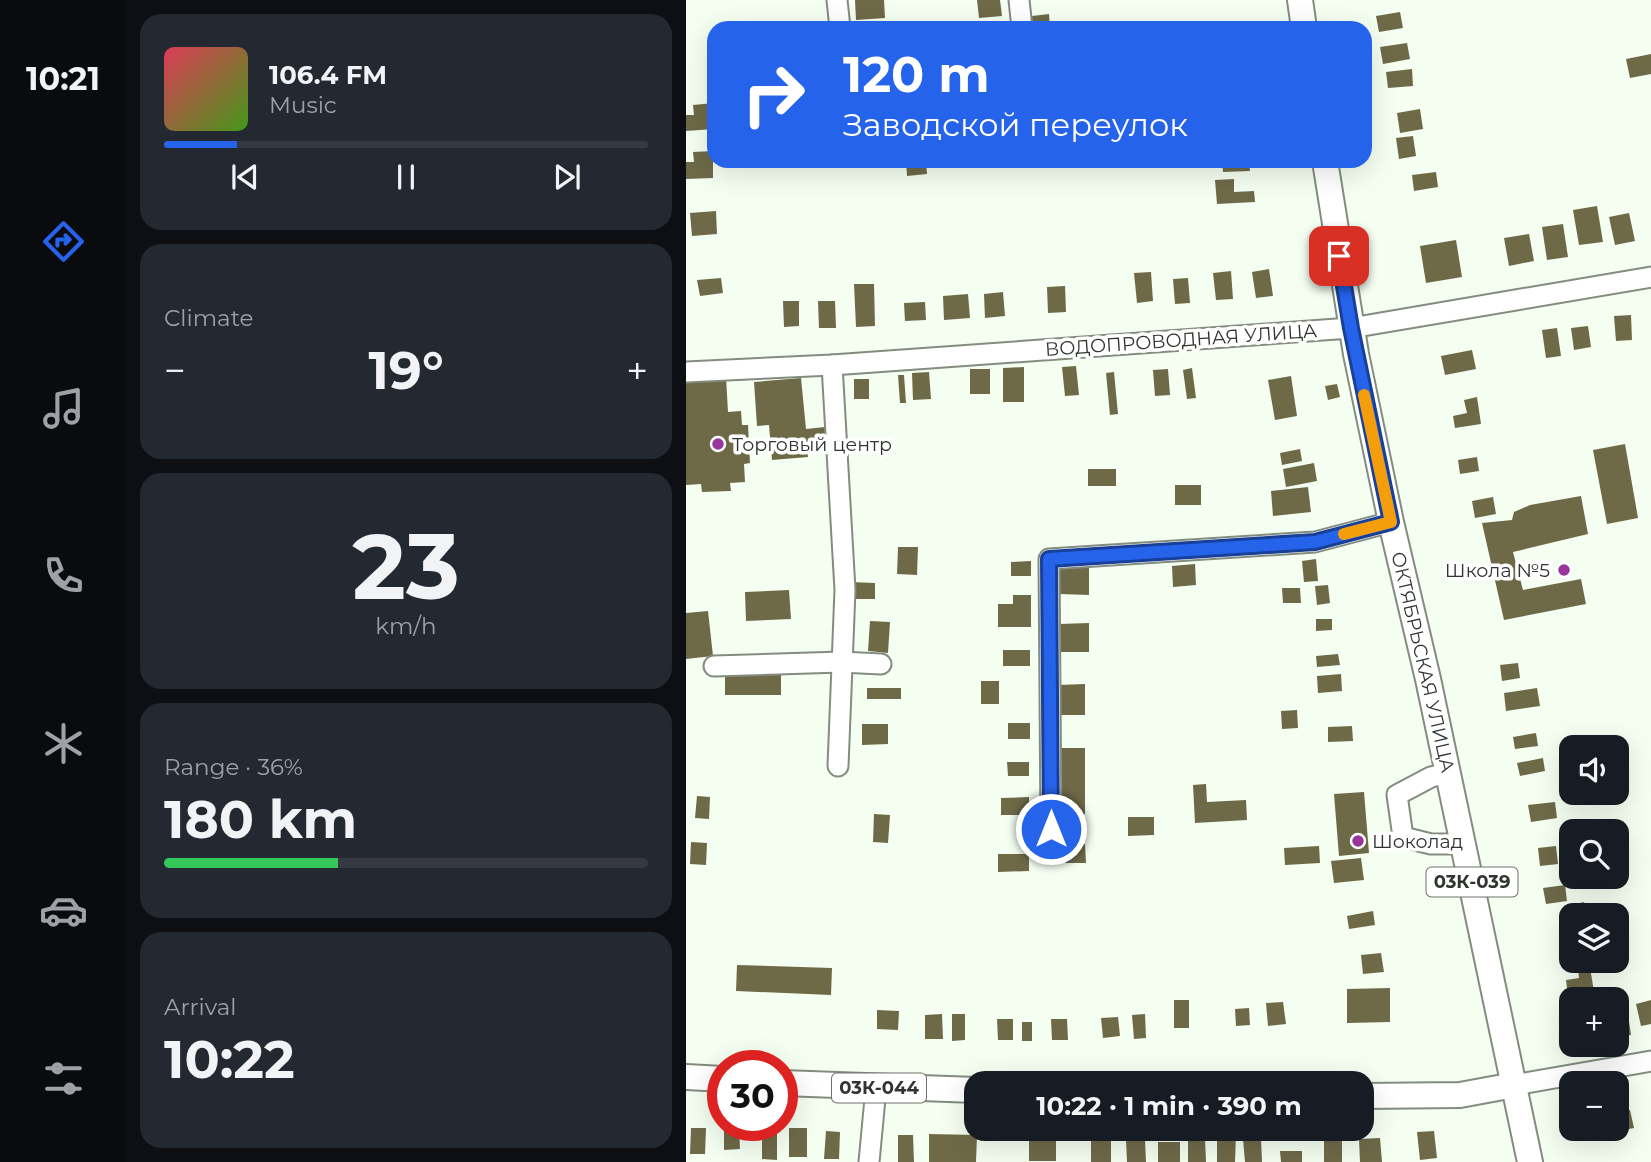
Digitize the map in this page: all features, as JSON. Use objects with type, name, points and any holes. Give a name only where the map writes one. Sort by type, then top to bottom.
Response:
[{"type":"main road","points":[[1300,0],[1303,21]]},
{"type":"main road","name":"ОКТЯБРЬСКАЯ УЛИЦА","points":[[1326,168],[1351,328],[1391,522],[1464,844],[1530,1162]]},
{"type":"main road","points":[[686,1077],[707,1078]]},
{"type":"main road","name":"03К-044","points":[[798,1084],[964,1090]]},
{"type":"main road","points":[[1374,1096],[1460,1095],[1514,1085]]},
{"type":"street","points":[[837,0],[839,21]]},
{"type":"street","points":[[1019,0],[1021,21]]},
{"type":"street","name":"ВОДОПРОВОДНАЯ УЛИЦА","points":[[686,372],[832,365],[1351,328],[1651,276]]},
{"type":"street","points":[[832,365],[845,590],[838,766]]},
{"type":"street","points":[[1051,829],[1049,559],[1315,542],[1391,522]]},
{"type":"street","points":[[714,666],[841,662],[881,664]]},
{"type":"street","points":[[1448,773],[1431,777],[1396,795],[1403,836],[1431,844],[1464,844]]},
{"type":"street","points":[[1514,1085],[1651,1061]]},
{"type":"street","points":[[869,1162],[876,1088]]},
{"type":"building","points":[[855,0],[884,0],[885,18],[856,20]]},
{"type":"building","points":[[977,0],[1000,0],[1002,16],[979,18]]},
{"type":"building","points":[[1400,12],[1403,28],[1379,32],[1376,16]]},
{"type":"building","points":[[1049,14],[1050,21],[1032,21],[1032,16]]},
{"type":"building","points":[[1407,43],[1410,59],[1383,64],[1380,47]]},
{"type":"building","points":[[1651,54],[1651,74],[1630,78],[1626,59]]},
{"type":"building","points":[[1412,69],[1413,86],[1388,88],[1386,72]]},
{"type":"building","points":[[707,104],[707,130],[686,131],[686,115],[694,115],[693,105]]},
{"type":"building","points":[[1420,109],[1423,129],[1400,133],[1397,113]]},
{"type":"building","points":[[1413,136],[1416,156],[1399,159],[1396,138]]},
{"type":"building","points":[[707,151],[707,168],[713,168],[713,178],[686,179],[686,162],[694,162],[693,152]]},
{"type":"building","points":[[906,168],[927,168],[927,174],[907,176]]},
{"type":"building","points":[[1223,168],[1250,168],[1250,171],[1223,172]]},
{"type":"building","points":[[1436,172],[1438,187],[1414,191],[1412,175]]},
{"type":"building","points":[[1234,179],[1234,192],[1254,191],[1255,202],[1217,204],[1215,180]]},
{"type":"building","points":[[1597,206],[1603,242],[1579,245],[1573,210]]},
{"type":"building","points":[[716,211],[717,234],[692,236],[690,213]]},
{"type":"building","points":[[1629,213],[1635,241],[1615,245],[1609,217]]},
{"type":"building","points":[[1563,224],[1568,257],[1547,260],[1542,227]]},
{"type":"building","points":[[1529,234],[1534,261],[1509,266],[1504,238]]},
{"type":"building","points":[[1456,240],[1462,277],[1426,283],[1420,246]]},
{"type":"building","points":[[1269,269],[1273,296],[1256,298],[1252,272]]},
{"type":"building","points":[[1231,271],[1233,299],[1216,300],[1213,273]]},
{"type":"building","points":[[1151,272],[1153,301],[1137,303],[1134,273]]},
{"type":"building","points":[[721,278],[723,293],[700,296],[697,280]]},
{"type":"building","points":[[1188,278],[1190,303],[1175,304],[1173,279]]},
{"type":"building","points":[[854,284],[874,284],[875,326],[856,327]]},
{"type":"building","points":[[1065,286],[1066,312],[1048,313],[1047,287]]},
{"type":"building","points":[[1003,292],[1005,316],[985,318],[984,294]]},
{"type":"building","points":[[968,294],[970,318],[944,320],[943,296]]},
{"type":"building","points":[[783,301],[799,301],[799,326],[784,327]]},
{"type":"building","points":[[818,301],[835,301],[836,328],[819,328]]},
{"type":"building","points":[[925,302],[926,320],[905,321],[904,303]]},
{"type":"building","points":[[1631,315],[1632,340],[1616,341],[1614,316]]},
{"type":"building","points":[[1588,326],[1591,347],[1574,350],[1571,328]]},
{"type":"building","points":[[1557,328],[1561,356],[1546,358],[1542,330]]},
{"type":"building","points":[[1472,350],[1476,369],[1445,375],[1441,356]]},
{"type":"building","points":[[1076,366],[1079,395],[1065,396],[1062,367]]},
{"type":"building","points":[[1024,367],[1024,402],[1003,402],[1003,368]]},
{"type":"building","points":[[1192,368],[1196,398],[1187,399],[1183,370]]},
{"type":"building","points":[[970,369],[990,369],[990,394],[970,394]]},
{"type":"building","points":[[1168,369],[1170,395],[1155,396],[1153,370]]},
{"type":"building","points":[[929,372],[931,399],[913,400],[912,373]]},
{"type":"building","points":[[1114,372],[1118,414],[1110,415],[1106,373]]},
{"type":"building","points":[[898,375],[904,375],[906,403],[900,403]]},
{"type":"building","points":[[1291,376],[1297,416],[1275,420],[1268,380]]},
{"type":"building","name":"Торговый центр","points":[[726,377],[728,412],[741,411],[742,425],[748,425],[750,463],[744,464],[745,482],[730,483],[731,491],[702,492],[701,484],[686,485],[686,380]]},
{"type":"building","points":[[801,378],[806,429],[825,427],[827,446],[807,448],[808,457],[772,460],[769,425],[757,426],[754,382]]},
{"type":"building","points":[[854,379],[869,379],[869,399],[854,399]]},
{"type":"building","points":[[1337,384],[1340,397],[1328,400],[1325,386]]},
{"type":"building","points":[[1477,397],[1481,424],[1455,428],[1453,416],[1467,413],[1464,400]]},
{"type":"building","points":[[1625,444],[1638,518],[1607,524],[1593,450]]},
{"type":"building","points":[[1300,449],[1302,461],[1282,465],[1280,453]]},
{"type":"building","points":[[1477,457],[1479,471],[1460,474],[1458,460]]},
{"type":"building","points":[[1314,463],[1317,481],[1286,487],[1283,469]]},
{"type":"building","points":[[1088,469],[1116,469],[1116,486],[1088,486]]},
{"type":"building","points":[[1175,485],[1201,485],[1201,505],[1175,505]]},
{"type":"building","points":[[1308,487],[1311,512],[1273,516],[1271,491]]},
{"type":"building","points":[[1581,496],[1588,534],[1513,552],[1523,590],[1581,579],[1586,604],[1504,620],[1482,523],[1512,520],[1514,512],[1530,505]]},
{"type":"building","points":[[1493,497],[1496,514],[1475,518],[1472,501]]},
{"type":"building","points":[[898,547],[918,547],[917,575],[897,574]]},
{"type":"building","points":[[1316,559],[1318,581],[1304,582],[1302,561]]},
{"type":"building","points":[[1031,561],[1031,576],[1011,576],[1011,562]]},
{"type":"building","points":[[1060,563],[1089,564],[1089,595],[1059,594]]},
{"type":"building","points":[[1195,564],[1196,585],[1173,587],[1172,566]]},
{"type":"building","points":[[850,582],[875,583],[875,599],[850,599]]},
{"type":"building","points":[[1328,585],[1330,603],[1317,605],[1315,586]]},
{"type":"building","points":[[1282,588],[1300,588],[1301,603],[1283,603]]},
{"type":"building","points":[[789,590],[791,619],[746,621],[745,592]]},
{"type":"building","points":[[1013,595],[1031,595],[1031,627],[998,627],[998,604],[1013,604]]},
{"type":"building","points":[[708,611],[713,656],[686,659],[686,613]]},
{"type":"building","points":[[1316,619],[1332,619],[1332,630],[1316,631]]},
{"type":"building","points":[[870,621],[890,622],[888,653],[868,651]]},
{"type":"building","points":[[1089,623],[1089,652],[1059,652],[1059,624]]},
{"type":"building","points":[[1003,650],[1030,650],[1030,666],[1003,666]]},
{"type":"building","points":[[1338,654],[1340,665],[1317,667],[1316,656]]},
{"type":"building","points":[[1518,663],[1520,678],[1502,681],[1500,665]]},
{"type":"building","points":[[725,671],[781,671],[781,695],[725,695]]},
{"type":"building","points":[[1341,674],[1342,691],[1318,693],[1317,676]]},
{"type":"building","points":[[981,681],[999,681],[999,704],[981,704]]},
{"type":"building","points":[[1085,684],[1085,715],[1060,715],[1059,685]]},
{"type":"building","points":[[867,688],[901,688],[901,699],[867,699]]},
{"type":"building","points":[[1537,688],[1540,706],[1506,711],[1504,693]]},
{"type":"building","points":[[1297,710],[1298,728],[1282,729],[1281,711]]},
{"type":"building","points":[[1008,723],[1030,723],[1030,739],[1008,739]]},
{"type":"building","points":[[862,724],[888,724],[888,744],[862,745]]},
{"type":"building","points":[[1352,726],[1353,741],[1328,742],[1328,727]]},
{"type":"building","points":[[1536,733],[1538,746],[1515,749],[1513,737]]},
{"type":"building","points":[[1059,748],[1085,748],[1085,814],[1060,814]]},
{"type":"building","points":[[1543,758],[1545,771],[1520,776],[1517,763]]},
{"type":"building","points":[[1007,762],[1029,762],[1029,776],[1008,776]]},
{"type":"building","points":[[1206,784],[1207,802],[1246,800],[1247,820],[1195,823],[1193,785]]},
{"type":"building","points":[[1364,792],[1369,853],[1339,856],[1334,794]]},
{"type":"building","points":[[697,796],[710,797],[709,819],[695,818]]},
{"type":"building","points":[[1029,797],[1029,815],[1001,815],[1001,798]]},
{"type":"building","points":[[1555,802],[1557,818],[1531,822],[1528,805]]},
{"type":"building","points":[[874,814],[890,815],[888,843],[873,842]]},
{"type":"building","points":[[1128,817],[1154,817],[1154,835],[1128,836]]},
{"type":"building","points":[[691,842],[707,843],[706,865],[690,864]]},
{"type":"building","points":[[1085,844],[1086,863],[1060,863],[1060,845]]},
{"type":"building","points":[[1319,846],[1320,863],[1285,865],[1284,848]]},
{"type":"building","points":[[1556,846],[1558,864],[1540,866],[1538,848]]},
{"type":"building","points":[[998,854],[1029,854],[1029,871],[998,872]]},
{"type":"building","points":[[1361,858],[1364,880],[1334,883],[1331,861]]},
{"type":"building","points":[[1559,886],[1559,889],[1566,889],[1567,901],[1546,904],[1543,888]]},
{"type":"building","points":[[1373,911],[1375,925],[1349,929],[1347,916]]},
{"type":"building","points":[[1381,953],[1384,972],[1363,974],[1361,955]]},
{"type":"building","points":[[737,965],[832,968],[831,995],[736,991]]},
{"type":"building","points":[[1578,973],[1591,973],[1593,987],[1567,987],[1566,980],[1579,978]]},
{"type":"building","points":[[1390,988],[1390,1022],[1347,1023],[1347,989]]},
{"type":"building","points":[[1174,1000],[1189,1000],[1189,1028],[1174,1028]]},
{"type":"building","points":[[1651,1000],[1651,1024],[1641,1026],[1636,1004]]},
{"type":"building","points":[[1283,1002],[1286,1024],[1268,1026],[1266,1003]]},
{"type":"building","points":[[1249,1008],[1250,1025],[1236,1026],[1235,1009]]},
{"type":"building","points":[[877,1010],[899,1011],[898,1030],[877,1029]]},
{"type":"building","points":[[942,1014],[943,1039],[925,1039],[925,1015]]},
{"type":"building","points":[[952,1014],[965,1014],[965,1040],[952,1041]]},
{"type":"building","points":[[1145,1014],[1146,1038],[1134,1039],[1132,1015]]},
{"type":"building","points":[[1118,1017],[1120,1036],[1103,1038],[1101,1018]]},
{"type":"building","points":[[997,1019],[1013,1019],[1013,1040],[998,1040]]},
{"type":"building","points":[[1051,1019],[1067,1019],[1068,1040],[1052,1040]]},
{"type":"building","points":[[1022,1022],[1032,1022],[1032,1041],[1022,1041]]},
{"type":"building","points":[[1629,1110],[1634,1128],[1629,1129]]},
{"type":"building","points":[[691,1128],[706,1128],[705,1154],[690,1154]]},
{"type":"building","points":[[798,1128],[807,1128],[807,1157],[789,1157],[789,1141],[798,1141]]},
{"type":"building","points":[[826,1131],[840,1132],[839,1159],[824,1159]]},
{"type":"building","points":[[1434,1131],[1437,1158],[1420,1160],[1417,1132]]},
{"type":"building","points":[[929,1134],[964,1135],[964,1141],[977,1141],[976,1162],[929,1162]]},
{"type":"building","points":[[898,1135],[913,1135],[914,1162],[898,1162]]},
{"type":"building","points":[[1374,1138],[1380,1138],[1382,1162],[1360,1162],[1359,1141],[1374,1141]]},
{"type":"building","points":[[724,1141],[740,1141],[740,1149],[724,1150]]},
{"type":"building","points":[[762,1141],[777,1141],[777,1160],[762,1159]]},
{"type":"building","points":[[1029,1141],[1056,1141],[1056,1161],[1029,1161]]},
{"type":"building","points":[[1091,1141],[1111,1141],[1111,1162],[1091,1162]]},
{"type":"building","points":[[1126,1141],[1145,1141],[1146,1162],[1127,1162]]},
{"type":"building","points":[[1188,1141],[1205,1141],[1206,1162],[1188,1162]]},
{"type":"building","points":[[1217,1141],[1236,1141],[1235,1162],[1217,1162]]},
{"type":"building","points":[[1243,1141],[1261,1141],[1262,1162],[1245,1162]]},
{"type":"building","points":[[1324,1141],[1342,1141],[1342,1162],[1324,1162]]},
{"type":"building","points":[[1158,1142],[1180,1142],[1180,1162],[1158,1162]]},
{"type":"building","points":[[1280,1151],[1302,1151],[1302,1162],[1281,1162]]},
{"type":"slow traffic","points":[[1344,534],[1391,522],[1364,395]]},
{"type":"place","name":"Торговый центр","points":[[718,444]]},
{"type":"place","name":"Школа №5","points":[[1564,570]]},
{"type":"place","name":"Шоколад","points":[[1358,841]]},
{"type":"route","points":[[1051,829],[1049,559],[1315,542],[1391,522],[1339,256]]}]
